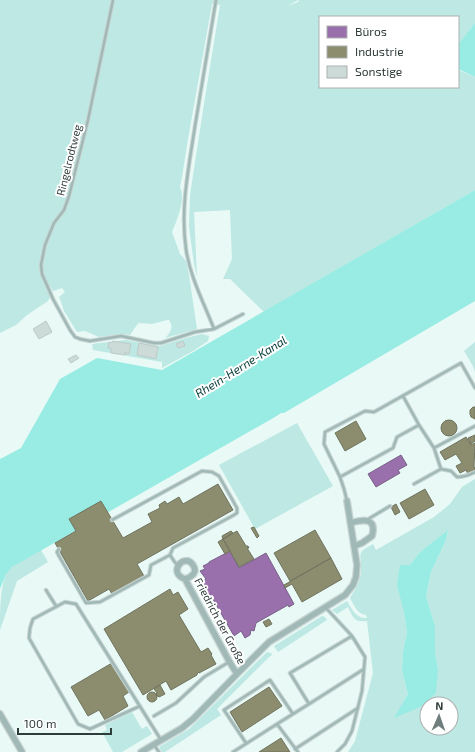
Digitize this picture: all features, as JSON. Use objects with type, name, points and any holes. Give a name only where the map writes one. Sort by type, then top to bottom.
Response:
[{"type":"street","name":"Friedrich der Große","points":[[141,752],[182,728],[193,719],[268,642],[345,595],[353,585],[356,577],[357,565],[347,502]]},
{"type":"street","points":[[351,523],[368,520],[373,525],[374,530],[372,536],[362,543],[354,546]]},
{"type":"street","name":"Friedrich der Große","points":[[184,561],[189,561],[195,567],[195,571],[190,578],[185,578],[181,577],[177,570],[181,563],[184,561]]},
{"type":"street","name":"Friedrich der Große","points":[[185,578],[237,674]]},
{"type":"street","points":[[0,714],[22,752]]},
{"type":"lane","name":"Ringelrodtweg","points":[[113,0],[88,120],[69,196],[64,210],[54,223],[45,245],[41,265],[42,274],[53,299],[70,330],[80,339],[90,341],[121,336],[154,343],[161,343],[195,332],[214,329],[243,314]]},
{"type":"lane","points":[[214,329],[191,273],[186,249],[183,216],[184,198],[216,0]]},
{"type":"lane","points":[[347,502],[340,477],[324,444],[326,432],[365,412],[374,412],[461,363],[475,388]]},
{"type":"lane","points":[[403,396],[434,448],[441,469]]},
{"type":"lane","points":[[340,477],[393,448],[397,437],[419,425]]},
{"type":"lane","points":[[434,448],[475,426]]},
{"type":"lane","points":[[414,484],[441,469],[452,471],[457,477],[470,475],[475,472]]},
{"type":"lane","points":[[59,549],[57,552],[59,556],[86,603],[100,602],[149,575],[151,565],[170,554],[173,548],[234,515],[237,512],[237,508],[219,476],[212,472],[202,471],[112,520]]},
{"type":"lane","points":[[368,520],[390,506]]},
{"type":"lane","points":[[170,554],[178,566]]},
{"type":"lane","points":[[46,590],[56,606]]},
{"type":"lane","points":[[140,706],[90,728],[78,724],[29,638],[33,619],[65,602],[76,604],[140,706],[161,740]]},
{"type":"lane","points":[[326,608],[352,636],[365,657],[362,691],[352,731],[345,744],[336,752]]},
{"type":"lane","points":[[309,704],[290,673],[352,636]]},
{"type":"lane","points":[[154,716],[176,703],[204,677],[229,661]]},
{"type":"lane","points":[[233,752],[364,669]]},
{"type":"lane","points":[[246,743],[224,710],[270,680],[293,714]]},
{"type":"lane","points":[[295,749],[358,708]]},
{"type":"lane","points":[[277,724],[298,752]]},
{"type":"lane","points":[[154,745],[159,752]]},
{"type":"shaded area","points":[[0,0],[298,0],[288,6],[298,2],[299,0],[475,0],[475,23],[459,45],[459,16],[319,16],[319,88],[459,88],[459,70],[475,77],[475,190],[264,312],[230,279],[223,279],[232,259],[230,210],[194,212],[197,277],[189,226],[190,195],[220,5],[212,4],[180,187],[182,192],[181,203],[172,232],[180,254],[186,261],[197,329],[165,338],[172,327],[169,320],[167,320],[152,324],[139,323],[130,335],[123,334],[99,337],[85,331],[77,332],[64,311],[59,297],[65,292],[62,288],[53,291],[48,283],[45,285],[50,297],[48,301],[27,315],[16,325],[0,333]]},
{"type":"shaded area","points":[[202,334],[209,336],[208,341],[162,368],[162,362],[93,350],[92,344],[125,340],[160,346]]},
{"type":"shaded area","points":[[475,342],[475,372],[464,351]]},
{"type":"shaded area","points":[[297,423],[333,486],[255,529],[219,465]]},
{"type":"shaded area","points":[[475,479],[475,752],[348,752],[355,741],[373,673],[367,621],[359,621],[355,619],[348,607],[337,614],[332,610],[347,601],[357,615],[367,618],[366,615],[358,611],[350,598],[360,579],[360,556],[362,551],[373,544],[376,550],[434,517],[450,504],[462,487]],"holes":[[[448,531],[446,540],[431,572],[426,596],[435,626],[435,652],[438,669],[395,718],[408,694],[402,671],[403,651],[407,633],[404,612],[410,565],[419,553]]]},
{"type":"shaded area","points":[[41,550],[48,562],[17,581],[0,630],[0,608],[3,584],[7,572],[18,563]]},
{"type":"shaded area","points":[[322,616],[327,620],[278,652],[274,646]]},
{"type":"shaded area","points":[[267,652],[271,653],[272,655],[217,709],[221,715],[165,752],[162,752],[159,747],[189,729]]},
{"type":"shaded area","points":[[132,712],[142,729],[147,726],[152,734],[122,752],[113,752],[102,732],[107,730],[105,725]]},
{"type":"water","points":[[475,23],[475,77],[459,69],[459,44]]},
{"type":"water","name":"Rhein-Herne-Kanal","points":[[475,190],[475,301],[284,413],[281,413],[12,567],[6,574],[0,589],[0,459],[21,448],[60,379],[97,358],[162,370]]},
{"type":"water","points":[[448,530],[446,540],[431,572],[426,596],[435,626],[435,652],[438,669],[436,693],[433,696],[419,696],[419,707],[394,718],[408,694],[402,671],[403,651],[407,633],[404,612],[397,585],[400,565],[410,565],[419,553]]},
{"type":"building: Büros","points":[[401,455],[407,465],[398,470],[400,473],[376,487],[368,474]]},
{"type":"building: Büros","points":[[230,551],[239,568],[266,553],[294,604],[289,607],[288,605],[256,623],[254,631],[251,630],[250,635],[245,638],[241,631],[234,636],[210,594],[208,596],[207,591],[201,582],[206,579],[200,571],[205,569],[203,566]]},
{"type":"building: Industrie","points":[[475,407],[475,419],[471,417],[470,414],[470,410]]},
{"type":"building: Industrie","points":[[449,420],[455,422],[457,428],[455,434],[449,436],[443,434],[441,428],[443,422]]},
{"type":"building: Industrie","points":[[356,421],[366,439],[345,451],[335,433]]},
{"type":"building: Industrie","points":[[475,435],[475,441],[471,444],[468,438]]},
{"type":"building: Industrie","points":[[466,437],[471,445],[475,443],[475,470],[468,474],[466,470],[460,473],[456,466],[462,463],[456,454],[445,460],[440,452]]},
{"type":"building: Industrie","points":[[218,484],[233,510],[137,564],[144,576],[112,594],[109,589],[88,601],[55,543],[76,531],[69,519],[101,501],[123,538],[152,522],[148,514],[160,508],[159,505],[165,501],[167,504],[179,497],[183,504]]},
{"type":"building: Industrie","points":[[425,489],[434,505],[409,519],[400,503]]},
{"type":"building: Industrie","points":[[396,504],[400,512],[395,515],[391,507]]},
{"type":"building: Industrie","points":[[254,527],[259,536],[257,538],[251,528]]},
{"type":"building: Industrie","points":[[315,530],[331,558],[290,581],[274,553]]},
{"type":"building: Industrie","points":[[231,531],[233,533],[223,539],[222,536]]},
{"type":"building: Industrie","points":[[237,531],[246,546],[248,546],[249,548],[247,548],[254,559],[239,567],[223,539]]},
{"type":"building: Industrie","points":[[223,539],[230,551],[225,554],[218,542]]},
{"type":"building: Industrie","points":[[331,558],[342,579],[302,602],[292,584],[285,588],[284,585]]},
{"type":"building: Industrie","points":[[170,589],[173,595],[178,592],[188,609],[179,615],[201,652],[208,648],[216,664],[199,672],[197,675],[171,690],[166,681],[143,695],[104,629]]},
{"type":"building: Industrie","points":[[269,619],[272,624],[266,627],[263,622]]},
{"type":"building: Industrie","points":[[112,663],[129,692],[123,696],[128,706],[105,720],[99,710],[88,716],[71,687]]},
{"type":"building: Industrie","points":[[160,685],[165,694],[159,697],[154,689]]},
{"type":"building: Industrie","points":[[269,687],[282,706],[242,732],[230,712]]},
{"type":"building: Industrie","points":[[152,692],[157,697],[152,702],[147,697]]},
{"type":"building: Industrie","points":[[281,738],[290,752],[259,752]]},
{"type":"building: Sonstige","points":[[46,321],[52,332],[39,339],[33,329]]},
{"type":"building: Sonstige","points":[[113,341],[131,344],[129,354],[126,354],[126,352],[125,355],[111,353],[111,348],[108,348],[109,342],[112,343]]},
{"type":"building: Sonstige","points":[[183,341],[185,346],[178,348],[176,344]]},
{"type":"building: Sonstige","points":[[139,343],[158,347],[156,359],[137,355]]},
{"type":"building: Sonstige","points":[[76,355],[79,358],[71,363],[68,359]]}]
